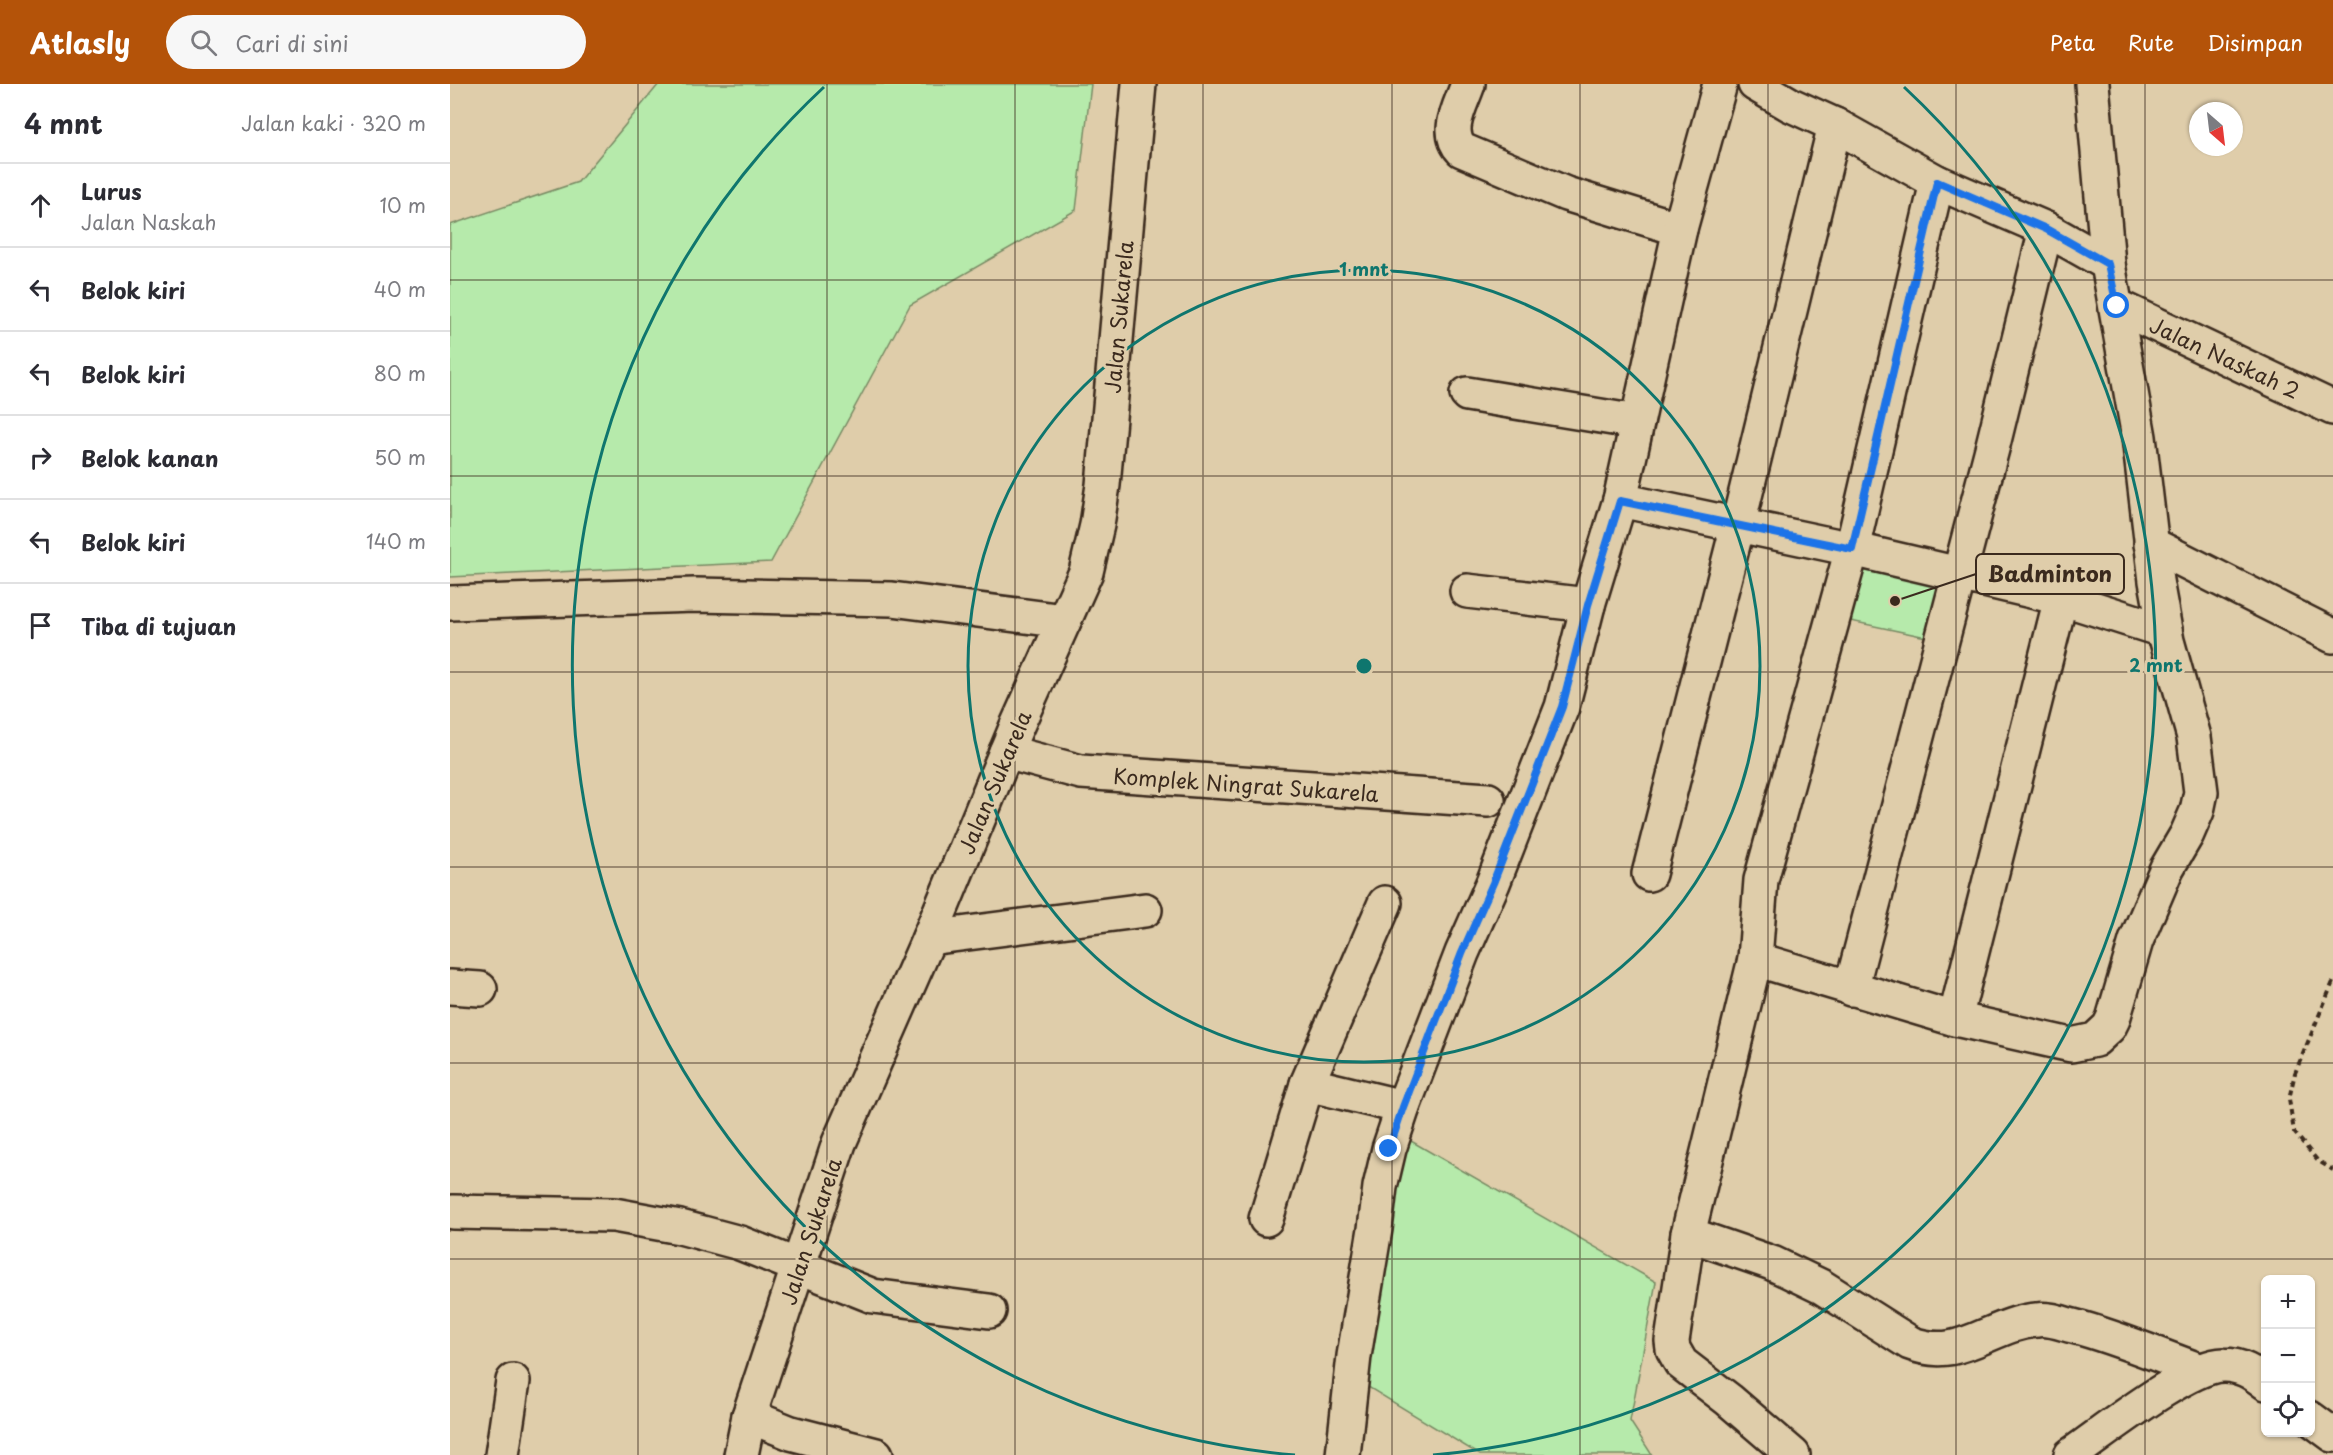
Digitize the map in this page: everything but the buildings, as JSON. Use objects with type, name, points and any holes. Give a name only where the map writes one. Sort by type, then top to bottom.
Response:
[{"type":"street","name":"Jalan Sukarela","points":[[741,1455],[749,1416],[839,1143],[929,938],[1006,752],[1086,572],[1103,485],[1139,84]]},
{"type":"street","points":[[1468,84],[1454,128],[1454,140],[1462,150],[1566,194],[1680,229]]},
{"type":"street","points":[[1343,1455],[1353,1356],[1380,1187],[1403,1107],[1462,953],[1493,883],[1562,707],[1588,605],[1620,501],[1680,229],[1720,84]]},
{"type":"street","points":[[1755,84],[1792,94],[1836,125],[1937,182],[2046,229],[2108,264]]},
{"type":"street","points":[[1755,959],[1955,1019],[2071,1045],[2095,1040],[2109,1027],[2117,1010],[2136,941],[2167,868],[2187,834],[2197,811],[2201,792],[2194,737],[2165,632],[2151,544],[2139,437],[2108,264],[2092,84]]},
{"type":"street","points":[[1649,874],[1738,525],[1836,125]]},
{"type":"street","points":[[1793,1455],[1676,1357],[1672,1341],[1688,1234],[1755,959],[1761,880],[1852,549],[1937,182]]},
{"type":"street","points":[[1851,989],[1960,574],[2046,229]]},
{"type":"street","name":"Jalan Naskah 2","points":[[2117,306],[2332,401]]},
{"type":"street","points":[[1467,394],[1637,422]]},
{"type":"street","points":[[1620,501],[1852,549],[2061,598],[2165,632]]},
{"type":"street","points":[[2151,544],[2333,636]]},
{"type":"street","points":[[1467,591],[1588,605]]},
{"type":"street","points":[[450,603],[695,595],[892,599],[1064,621]]},
{"type":"street","points":[[1955,1019],[2061,598]]},
{"type":"street","name":"Komplek Ningrat Sukarela","points":[[1006,752],[1091,772],[1488,800]]},
{"type":"street","points":[[1266,1219],[1307,1084],[1385,903]]},
{"type":"street","points":[[929,938],[1145,910]]},
{"type":"street","points":[[1307,1084],[1403,1107]]},
{"type":"street","points":[[453,1212],[614,1215],[710,1234],[740,1243],[873,1296],[989,1311]]},
{"type":"street","points":[[1688,1234],[1772,1263],[1821,1287],[1910,1343],[1923,1348],[1953,1349],[2019,1323],[2050,1320],[2091,1331],[2199,1370]]},
{"type":"street","points":[[2071,1455],[2161,1393],[2199,1370],[2223,1365],[2236,1366],[2261,1380]]},
{"type":"street","points":[[502,1455],[513,1381]]},
{"type":"street","points":[[749,1416],[790,1433],[876,1455]]},
{"type":"street","points":[[2315,1422],[2333,1435]]},
{"type":"path","points":[[2333,982],[2295,1073],[2289,1099],[2294,1132],[2318,1160],[2333,1170]]},
{"type":"green space","points":[[659,84],[1091,84],[1076,210],[910,305],[771,562],[450,577],[450,225],[578,182]]},
{"type":"green space","points":[[1859,562],[1946,582],[1931,638],[1846,620]]},
{"type":"green space","points":[[1404,1137],[1656,1282],[1630,1421],[1652,1455],[1480,1455],[1345,1373]]},
{"type":"place","name":"Badminton","points":[[1895,601]]},
{"type":"route","points":[[1389,1149],[1462,953],[1493,883],[1562,707],[1588,605],[1620,501],[1852,549],[1937,182],[2046,229],[2108,264],[2117,306]]}]
